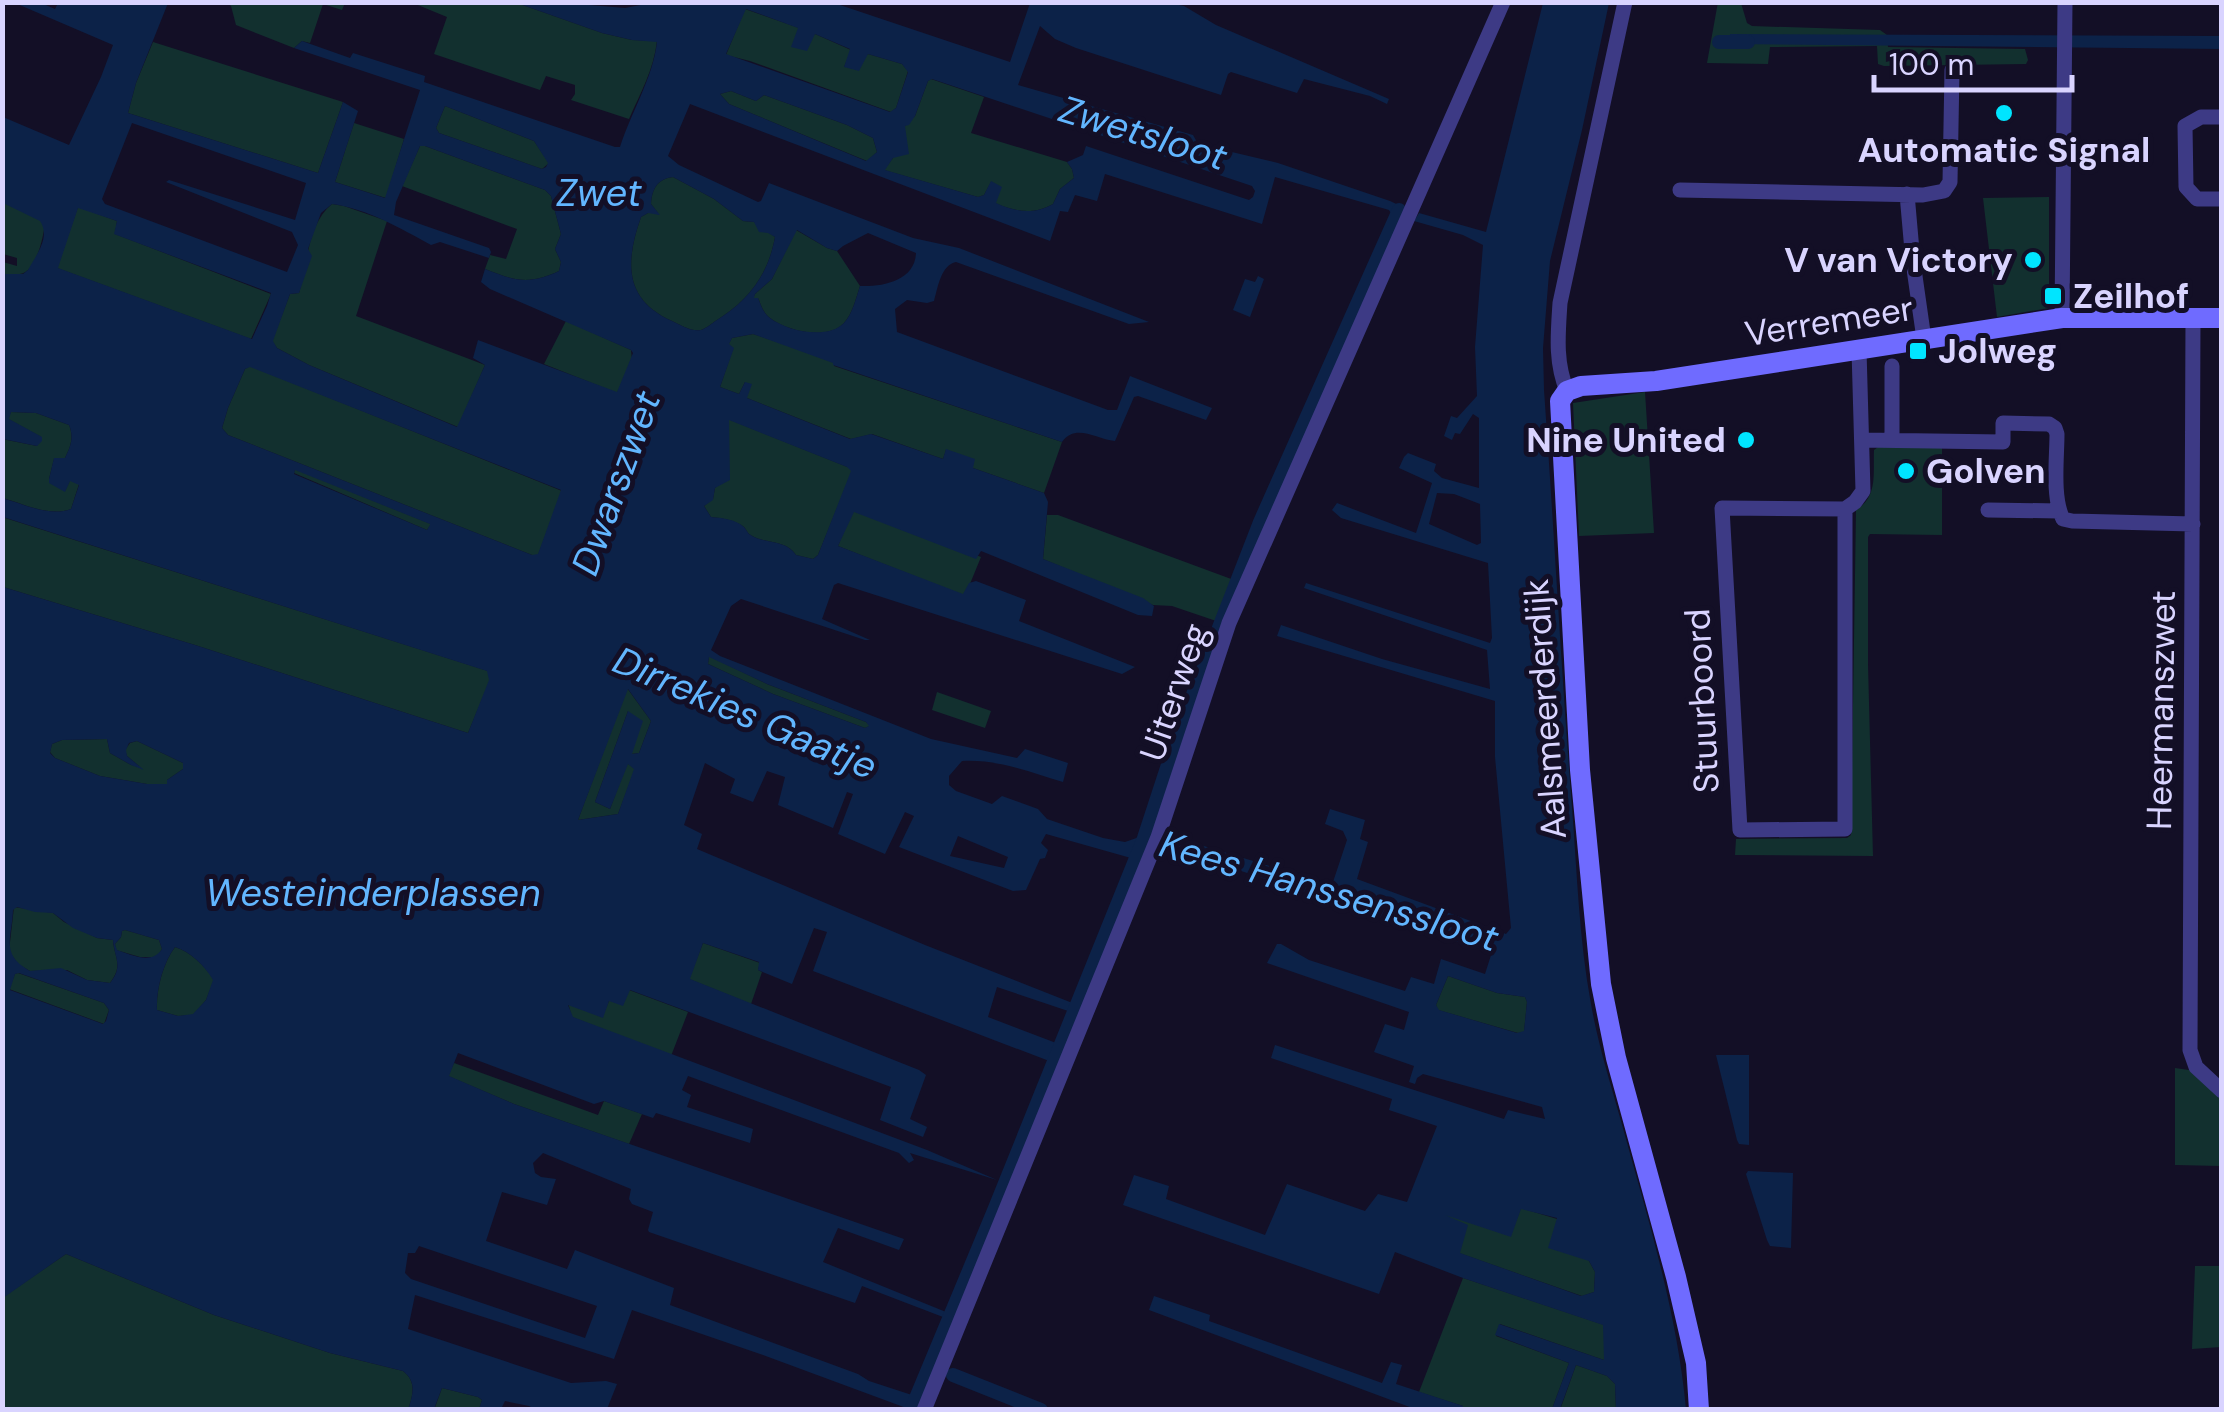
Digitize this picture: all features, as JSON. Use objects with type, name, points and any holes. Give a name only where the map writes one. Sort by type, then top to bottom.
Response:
[{"type":"street","name":"Uiterweg","points":[[924,1410],[1156,842],[1229,623],[1504,2]]},
{"type":"street","name":"Aalsmeerderdijk","points":[[1625,2],[1560,304],[1557,353],[1566,391],[1560,401],[1580,770],[1601,984],[1616,1058],[1696,1362],[1699,1410]]},
{"type":"street","points":[[2062,318],[2066,2]]},
{"type":"street","points":[[1680,190],[1940,193],[1949,187],[1952,70]]},
{"type":"street","points":[[2222,117],[2201,117],[2185,126],[2185,136],[2186,187],[2197,199],[2222,199]]},
{"type":"street","points":[[1907,194],[1924,339]]},
{"type":"street","name":"Verremeer","points":[[1566,391],[1581,386],[1656,381],[2062,318],[2222,318]]},
{"type":"street","name":"Heermanszwet","points":[[2193,318],[2190,1050],[2196,1067],[2222,1091]]},
{"type":"street","name":"Stuurboord","points":[[1845,509],[1845,829],[1740,830],[1722,508],[1845,509],[1855,502],[1862,491],[1859,350]]},
{"type":"street","points":[[1892,366],[1892,440]]},
{"type":"street","points":[[1862,440],[2003,442],[2003,423],[2049,424],[2057,434],[2059,511],[2063,519],[2193,524]]},
{"type":"street","points":[[1988,510],[2059,511]]},
{"type":"green space","points":[[1718,2],[1741,3],[1747,23],[1752,26],[1880,30],[1887,35],[1888,47],[2025,49],[2028,60],[2026,64],[1884,66],[1878,64],[1877,46],[1770,47],[1768,64],[1707,63]]},
{"type":"green space","points":[[228,3],[345,3],[342,10],[323,4],[310,43],[302,41],[294,48],[236,25]]},
{"type":"green space","points":[[413,3],[517,3],[602,33],[657,41],[646,81],[629,119],[571,100],[575,85],[546,76],[540,90],[434,54],[447,17]]},
{"type":"green space","points":[[745,9],[799,28],[792,47],[815,34],[851,50],[844,67],[868,54],[902,64],[908,71],[896,108],[891,112],[726,55]]},
{"type":"green space","points":[[153,42],[343,102],[318,173],[128,113]]},
{"type":"green space","points":[[931,79],[984,97],[971,133],[1067,162],[1074,178],[1060,189],[1053,204],[1038,210],[1017,210],[995,203],[991,182],[984,195],[978,197],[884,170]]},
{"type":"green space","points":[[731,91],[756,101],[764,95],[847,125],[873,138],[877,152],[867,161],[729,104],[720,94]]},
{"type":"green space","points":[[445,106],[534,141],[549,163],[542,169],[439,133],[436,128]]},
{"type":"green space","points":[[354,123],[404,139],[386,198],[335,182]]},
{"type":"green space","points":[[420,146],[545,190],[551,196],[561,234],[555,249],[561,262],[559,271],[522,280],[485,269],[490,255],[506,259],[517,229],[402,186]]},
{"type":"green space","points":[[673,177],[775,237],[755,286],[726,314],[701,330],[686,328],[656,312],[637,291],[632,278],[632,249],[641,217],[658,213],[651,204],[654,189],[659,182]]},
{"type":"green space","points":[[2049,197],[2049,308],[1997,317],[1983,198]]},
{"type":"green space","points":[[3,201],[45,222],[35,261],[19,274],[3,274],[3,262],[17,266],[17,258],[3,254]]},
{"type":"green space","points":[[332,204],[387,221],[356,316],[485,365],[458,427],[309,365],[277,348],[272,341],[290,294],[299,293],[318,222]]},
{"type":"green space","points":[[78,207],[117,221],[115,234],[271,294],[251,339],[57,268]]},
{"type":"green space","points":[[796,230],[837,251],[860,286],[850,315],[828,332],[807,332],[777,323],[762,309],[758,298],[753,298],[772,279]]},
{"type":"green space","points":[[566,321],[631,350],[632,360],[617,393],[544,364]]},
{"type":"green space","points":[[753,334],[835,361],[834,366],[1062,442],[1044,493],[973,468],[946,450],[943,459],[872,434],[851,439],[747,398],[745,382],[739,394],[720,387],[733,349],[728,345],[732,338]]},
{"type":"green space","points":[[250,366],[562,491],[538,555],[228,435],[222,428],[228,408],[245,369]]},
{"type":"green space","points":[[1645,392],[1654,533],[1579,536],[1573,403]]},
{"type":"green space","points":[[11,412],[36,413],[69,425],[69,449],[65,458],[54,459],[49,479],[65,491],[70,480],[79,484],[71,509],[45,511],[3,498],[2,439],[37,446],[41,437],[8,419]]},
{"type":"green space","points":[[728,419],[852,471],[813,559],[755,537],[736,523],[711,517],[704,506],[728,475]]},
{"type":"green space","points":[[1942,447],[1942,535],[1868,537],[1873,856],[1735,855],[1736,839],[1851,835],[1856,510],[1871,492],[1874,450]]},
{"type":"green space","points":[[295,469],[431,524],[427,530],[294,473]]},
{"type":"green space","points":[[854,507],[981,557],[965,596],[838,546]]},
{"type":"green space","points":[[1047,515],[1058,515],[1242,583],[1225,624],[1172,606],[1153,605],[1043,559]]},
{"type":"green space","points":[[2,517],[488,671],[490,680],[468,733],[3,587]]},
{"type":"green space","points":[[709,656],[870,726],[865,728],[773,694],[708,664]]},
{"type":"green space","points":[[627,688],[651,721],[639,753],[631,754],[628,711],[595,802],[610,809],[627,763],[635,769],[618,814],[578,820]]},
{"type":"green space","points":[[937,692],[991,711],[985,728],[932,710]]},
{"type":"green space","points":[[107,739],[110,753],[131,765],[139,766],[125,750],[137,741],[183,763],[183,769],[167,780],[168,785],[147,784],[100,776],[55,758],[50,752],[52,744],[62,740]]},
{"type":"green space","points":[[14,907],[53,913],[97,938],[113,940],[117,966],[110,983],[87,980],[67,970],[30,971],[18,964],[9,951]]},
{"type":"green space","points":[[125,930],[159,940],[162,949],[157,957],[116,950],[115,944]]},
{"type":"green space","points":[[703,943],[760,963],[758,970],[762,972],[751,1004],[689,979]]},
{"type":"green space","points":[[175,947],[197,960],[214,980],[206,1000],[193,1015],[178,1016],[157,1010],[161,977]]},
{"type":"green space","points":[[18,973],[104,1003],[109,1010],[104,1024],[9,989]]},
{"type":"green space","points":[[1448,976],[1497,993],[1525,997],[1524,1032],[1438,1010],[1436,1005]]},
{"type":"green space","points":[[629,990],[688,1012],[671,1056],[572,1017],[568,1003],[602,1017],[609,1001]]},
{"type":"green space","points":[[454,1063],[598,1115],[604,1101],[642,1114],[629,1144],[448,1076]]},
{"type":"green space","points":[[2175,1068],[2189,1070],[2221,1099],[2221,1166],[2175,1165]]},
{"type":"green space","points":[[1407,1201],[1510,1236],[1521,1208],[1557,1219],[1595,1272],[1594,1292],[1582,1296],[1459,1253]]},
{"type":"green space","points":[[66,1254],[214,1315],[330,1353],[403,1371],[412,1384],[408,1410],[3,1409],[2,1298]]},
{"type":"green space","points":[[2195,1266],[2221,1266],[2221,1347],[2192,1349]]},
{"type":"green space","points":[[1463,1278],[1604,1325],[1604,1360],[1500,1324],[1496,1336],[1569,1363],[1552,1409],[1463,1409],[1419,1392]]},
{"type":"green space","points":[[1576,1365],[1607,1376],[1615,1384],[1616,1409],[1560,1410]]},
{"type":"green space","points":[[442,1388],[478,1397],[482,1400],[479,1409],[434,1410]]},
{"type":"water","name":"Westeinderplassen","points":[[656,2],[834,3],[1010,62],[1030,3],[1169,3],[1184,6],[1216,25],[1389,99],[1387,104],[1304,79],[1297,93],[1231,72],[1221,95],[1076,48],[1055,39],[1040,26],[1018,85],[1193,135],[1198,144],[1278,163],[1390,201],[1407,209],[1403,219],[1393,217],[1389,210],[1275,177],[1262,224],[1105,174],[1097,201],[1075,195],[1068,212],[1060,211],[1050,241],[690,104],[668,156],[679,165],[758,202],[769,183],[913,238],[959,248],[1149,322],[1129,324],[956,262],[944,272],[934,301],[907,300],[895,309],[897,332],[1108,410],[1117,410],[1130,376],[1212,408],[1206,420],[1138,396],[1134,397],[1115,441],[1080,433],[1067,436],[1062,442],[753,334],[732,338],[729,344],[734,348],[720,387],[739,394],[745,382],[752,384],[747,398],[850,439],[871,434],[943,459],[946,449],[975,459],[973,468],[1044,493],[1048,502],[1043,559],[1143,598],[1154,606],[1152,616],[1138,615],[981,551],[976,559],[854,512],[838,546],[963,594],[969,583],[976,581],[1026,600],[1019,621],[1135,667],[1122,674],[838,583],[822,619],[870,640],[741,599],[731,606],[711,650],[931,739],[1017,758],[1025,749],[1068,763],[1063,782],[1001,764],[962,761],[949,776],[949,785],[992,804],[1002,796],[1038,809],[1047,819],[1103,838],[1125,842],[1148,834],[1149,837],[1138,860],[1046,834],[1041,843],[1048,850],[1045,858],[1040,859],[1026,890],[1013,891],[899,847],[914,816],[905,812],[885,854],[838,834],[853,794],[847,792],[833,828],[778,805],[785,777],[767,771],[753,802],[730,793],[735,779],[705,763],[684,825],[702,834],[697,849],[1080,1006],[1077,1014],[997,987],[988,1017],[1064,1046],[1057,1064],[813,971],[827,932],[814,928],[792,984],[758,970],[759,962],[703,943],[690,979],[926,1075],[910,1119],[927,1127],[923,1137],[880,1120],[891,1087],[630,990],[623,1006],[609,1001],[603,1018],[568,1005],[573,1017],[997,1180],[910,1153],[914,1160],[909,1163],[899,1153],[688,1076],[682,1090],[691,1095],[687,1107],[753,1129],[750,1143],[656,1113],[653,1118],[604,1101],[594,1104],[458,1053],[449,1076],[514,1104],[904,1239],[899,1250],[838,1228],[823,1262],[946,1312],[943,1317],[862,1286],[855,1303],[649,1232],[653,1212],[632,1204],[631,1189],[543,1153],[533,1163],[535,1173],[556,1179],[547,1205],[502,1192],[486,1241],[567,1269],[575,1250],[674,1288],[670,1305],[915,1396],[909,1409],[632,1310],[614,1359],[415,1295],[408,1329],[571,1383],[617,1384],[607,1409],[535,1409],[505,1401],[501,1409],[479,1409],[482,1400],[478,1397],[442,1388],[434,1409],[408,1410],[412,1384],[403,1371],[330,1353],[214,1315],[66,1254],[3,1298],[3,587],[468,733],[489,680],[487,671],[3,517],[2,498],[45,511],[71,509],[79,485],[70,481],[65,492],[49,483],[54,458],[65,458],[69,449],[69,425],[36,413],[11,412],[9,419],[42,437],[42,441],[37,446],[3,439],[3,274],[23,274],[28,270],[44,233],[40,221],[3,203],[3,117],[69,145],[113,45],[15,3],[41,3],[55,9],[58,3],[168,3],[128,113],[318,173],[343,102],[358,111],[335,182],[385,198],[420,90],[294,48],[302,41],[350,58],[353,53],[425,76],[424,82],[620,147],[651,69],[657,42],[602,33],[517,3],[625,8]],"holes":[[[746,9],[798,28],[791,47],[807,51],[815,34],[850,49],[844,67],[859,71],[868,54],[902,64],[908,72],[896,108],[890,112],[726,54]],[[932,79],[1252,186],[1255,191],[1249,200],[1086,146],[1083,155],[1067,162],[1074,178],[1060,189],[1053,204],[1038,210],[1018,210],[996,203],[1002,187],[991,181],[984,195],[978,197],[885,170],[893,158],[909,154],[905,126],[915,116]],[[731,91],[756,101],[764,95],[847,125],[873,138],[877,152],[866,161],[729,104],[720,94]],[[445,106],[534,141],[548,163],[542,169],[439,133],[436,128]],[[132,123],[306,183],[295,220],[166,182],[292,232],[298,245],[287,272],[105,204],[102,199]],[[420,146],[545,190],[551,196],[561,234],[555,249],[561,262],[559,271],[522,280],[485,269],[481,282],[631,350],[617,392],[478,340],[473,358],[485,365],[457,427],[309,365],[277,348],[273,341],[290,294],[299,293],[321,213],[332,204],[371,215],[431,245],[440,242],[489,258],[489,248],[394,215]],[[673,177],[714,199],[743,221],[754,222],[759,232],[775,237],[755,286],[726,314],[701,330],[686,328],[656,312],[637,291],[632,278],[632,249],[641,217],[648,213],[660,215],[651,204],[656,186]],[[78,208],[117,221],[114,234],[271,293],[252,339],[58,268]],[[797,230],[837,251],[868,233],[916,253],[904,276],[887,283],[860,286],[847,319],[828,331],[807,332],[777,323],[754,298],[772,279]],[[250,367],[561,490],[538,554],[532,555],[228,435],[222,428],[228,408],[245,369]],[[729,420],[851,471],[818,555],[813,559],[755,537],[737,522],[711,517],[704,506],[713,500],[715,488],[730,480]],[[295,470],[430,524],[427,530],[294,474]],[[709,657],[866,722],[869,726],[865,728],[773,694],[708,664]],[[628,689],[651,721],[639,753],[632,754],[643,721],[628,711],[595,802],[610,809],[628,764],[634,769],[618,814],[578,820]],[[107,739],[110,753],[144,770],[127,756],[129,743],[137,741],[183,763],[183,769],[167,784],[147,784],[100,776],[50,753],[52,744],[62,740]],[[17,907],[53,913],[73,928],[113,940],[117,966],[110,983],[87,980],[61,968],[30,971],[15,958],[10,945],[13,910]],[[125,930],[159,940],[162,949],[153,957],[141,957],[117,950],[115,944]],[[175,947],[197,960],[213,980],[206,1000],[193,1014],[178,1016],[157,1010],[161,977]],[[15,974],[104,1003],[109,1010],[103,1024],[10,990]],[[419,1246],[597,1306],[585,1338],[411,1279],[405,1273],[408,1253],[415,1253]]]},
{"type":"water","name":"Kees Hanssenssloot","points":[[1543,3],[1609,3],[1550,261],[1544,390],[1587,980],[1601,1048],[1668,1300],[1686,1409],[1616,1409],[1615,1384],[1607,1376],[1576,1365],[1560,1409],[1552,1409],[1569,1363],[1495,1335],[1499,1324],[1604,1360],[1603,1325],[1395,1252],[1379,1294],[1123,1205],[1134,1175],[1169,1186],[1166,1199],[1265,1235],[1287,1184],[1365,1211],[1378,1194],[1407,1202],[1437,1126],[1389,1110],[1392,1099],[1271,1058],[1275,1045],[1504,1119],[1508,1110],[1545,1119],[1542,1107],[1423,1074],[1415,1084],[1409,1082],[1414,1066],[1374,1052],[1385,1024],[1404,1030],[1409,1012],[1267,963],[1277,944],[1281,944],[1309,960],[1405,991],[1411,977],[1434,984],[1441,959],[1485,974],[1492,952],[1163,845],[1166,838],[1181,839],[1332,885],[1347,840],[1343,831],[1325,824],[1330,809],[1365,820],[1360,839],[1368,842],[1357,879],[1506,934],[1511,928],[1495,757],[1495,701],[1277,636],[1281,625],[1490,689],[1487,650],[1304,588],[1306,583],[1490,643],[1488,563],[1341,518],[1332,510],[1337,503],[1416,533],[1432,483],[1399,468],[1408,453],[1436,464],[1434,471],[1442,478],[1479,488],[1479,418],[1473,414],[1452,440],[1444,436],[1451,416],[1457,418],[1477,396],[1475,347],[1483,245],[1414,221],[1419,213],[1486,232]],"holes":[[[1437,493],[1454,494],[1480,504],[1481,543],[1477,545],[1429,524]],[[1448,976],[1497,993],[1525,997],[1524,1031],[1517,1033],[1439,1010],[1436,1005]],[[1521,1209],[1557,1218],[1548,1248],[1589,1261],[1595,1272],[1594,1292],[1581,1296],[1460,1253],[1468,1225],[1445,1215],[1511,1237]]]},
{"type":"water","points":[[1730,34],[2221,36],[2222,49],[1731,44]]},
{"type":"water","points":[[1258,276],[1264,279],[1250,317],[1233,310],[1245,279],[1255,282]]},
{"type":"water","points":[[1716,1055],[1749,1055],[1749,1145],[1737,1140]]},
{"type":"water","points":[[1748,1171],[1793,1173],[1791,1248],[1770,1246]]},
{"type":"water","points":[[1154,1296],[1210,1315],[1209,1321],[1382,1383],[1391,1362],[1402,1365],[1396,1384],[1463,1409],[1415,1409],[1149,1310]]},
{"type":"pier","points":[[958,836],[1008,857],[1004,868],[950,856]]},
{"type":"waterway","points":[[1719,42],[1748,42]]},
{"type":"waterway","name":"Kees Hanssenssloot","points":[[911,1410],[1144,838],[1180,728],[1260,522],[1399,210]]},
{"type":"waterway","points":[[953,1375],[1041,1410]]},
{"type":"place","name":"Automatic Signal","points":[[2004,113]]},
{"type":"place","name":"V van Victory","points":[[2033,260]]},
{"type":"place","name":"Zeilhof","points":[[2053,296]]},
{"type":"place","name":"Jolweg","points":[[1918,351]]},
{"type":"place","name":"Nine United","points":[[1746,440]]},
{"type":"place","name":"Golven","points":[[1906,471]]},
{"type":"water label","name":"Zwetsloot","points":[[1143,133]]},
{"type":"water label","name":"Zwet","points":[[599,193]]},
{"type":"water label","name":"Dwarszwet","points":[[616,483]]},
{"type":"water label","name":"Dirrekies Gaatje","points":[[745,713]]}]
